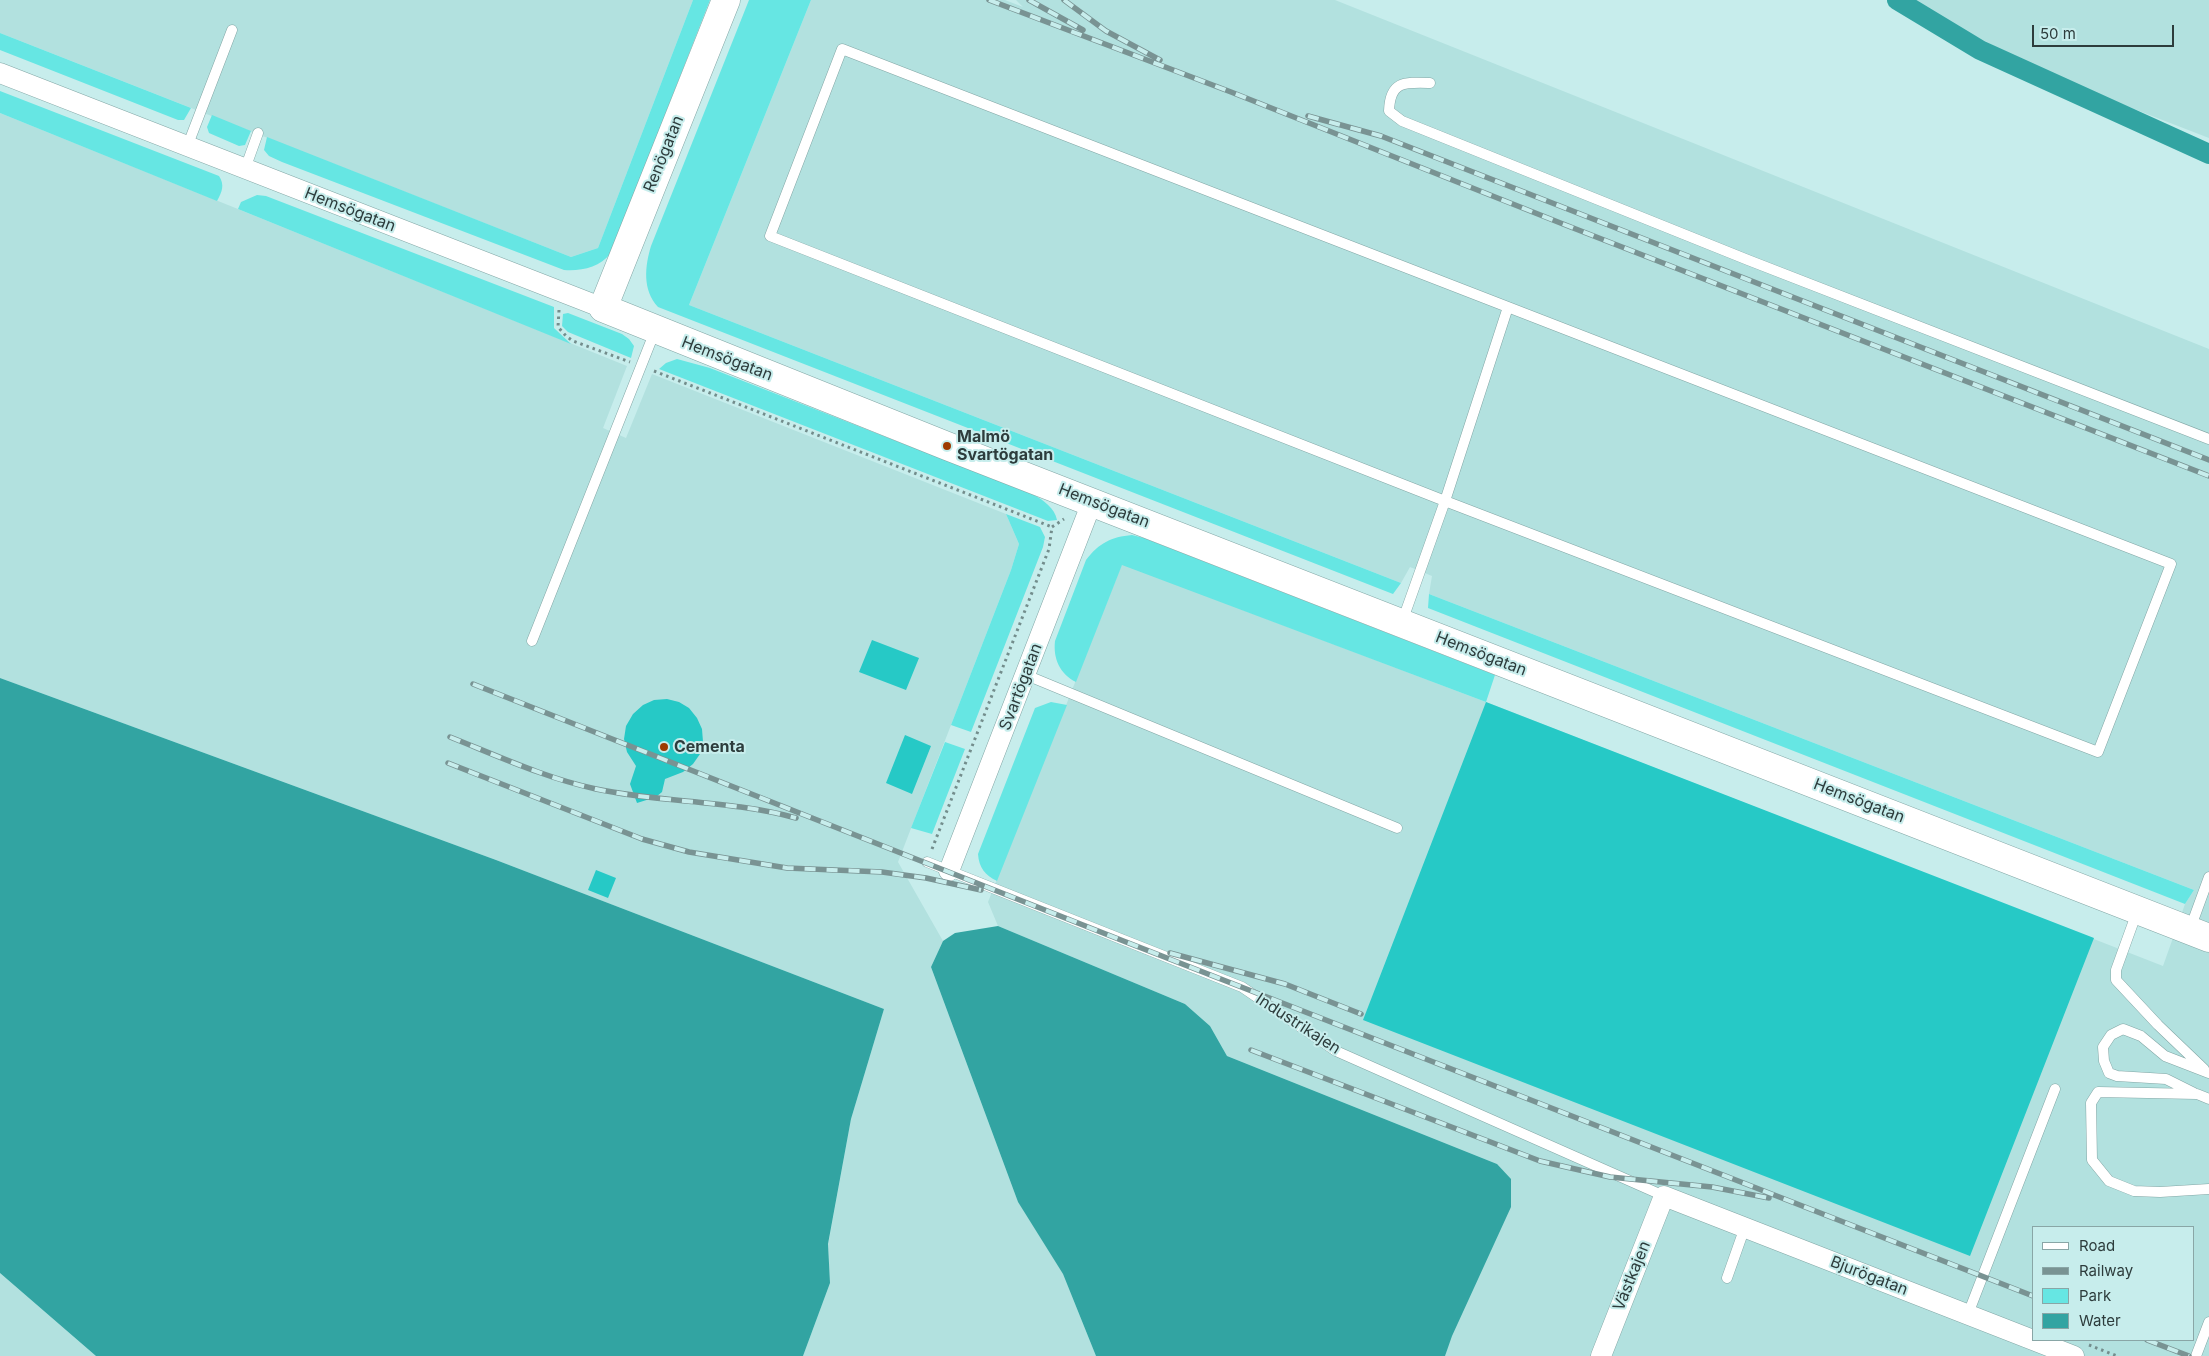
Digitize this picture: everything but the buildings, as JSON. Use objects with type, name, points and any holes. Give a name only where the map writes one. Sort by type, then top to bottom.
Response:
[{"type":"street","name":"Renögatan","points":[[603,308],[726,0]]},
{"type":"street","name":"Hemsögatan","points":[[0,73],[2199,934]]},
{"type":"street","name":"Svartögatan","points":[[949,871],[1092,502]]},
{"type":"street","name":"Bjurögatan","points":[[1664,1196],[1968,1314],[2032,1335]]},
{"type":"street","name":"Västkajen","points":[[1600,1356],[1664,1196]]},
{"type":"street","name":"Bjurögatan","points":[[2050,1341],[2078,1350]]},
{"type":"lane","points":[[187,147],[232,30]]},
{"type":"lane","points":[[842,49],[2171,564],[2098,752],[1445,501],[770,236],[842,49]]},
{"type":"lane","points":[[1430,83],[1407,82],[1395,88],[1390,97],[1389,111],[1402,121],[1739,256],[2209,439]]},
{"type":"lane","points":[[245,169],[258,133]]},
{"type":"lane","points":[[1402,623],[1445,501],[1508,307]]},
{"type":"lane","points":[[532,641],[655,331]]},
{"type":"lane","points":[[1026,675],[1397,828]]},
{"type":"lane","name":"Industrikajen","points":[[927,862],[1242,987],[1336,1051],[1664,1196]]},
{"type":"lane","points":[[2199,934],[2209,877]]},
{"type":"lane","points":[[2138,910],[2116,970],[2116,980],[2158,1025],[2209,1073]]},
{"type":"lane","points":[[2209,1073],[2165,1056],[2141,1036],[2123,1029],[2111,1035],[2103,1048],[2106,1067],[2109,1072],[2117,1076],[2166,1079],[2209,1099]]},
{"type":"lane","points":[[1968,1314],[2055,1090]]},
{"type":"lane","points":[[2197,1094],[2098,1092],[2091,1103],[2092,1160],[2109,1181],[2134,1191],[2160,1192],[2209,1189]]},
{"type":"lane","points":[[1727,1278],[1745,1227]]},
{"type":"lane","points":[[2196,1356],[2209,1322]]},
{"type":"path","points":[[566,294],[559,310],[558,327],[560,331],[573,341],[1052,527],[1049,548],[927,862]]},
{"type":"path","points":[[2078,1350],[2117,1356]]},
{"type":"shaded area","points":[[0,0],[693,0],[598,248],[571,257],[0,33]]},
{"type":"shaded area","points":[[811,0],[1005,0],[1023,7],[1016,0],[1335,0],[2209,349],[2209,1356],[1445,1356],[1497,1164],[1227,1056],[1210,1026],[1185,1004],[998,926],[988,902],[1122,564],[1486,702],[2163,966],[2185,904],[2194,890],[1429,594],[1432,576],[1410,567],[1401,583],[689,305]]},
{"type":"shaded area","points":[[1908,0],[2209,0],[2209,138],[2054,78]]},
{"type":"shaded area","points":[[0,113],[627,366],[603,428],[626,438],[652,374],[1006,514],[1019,544],[1011,570],[898,862],[943,941],[931,967],[1018,1202],[1063,1274],[1096,1356],[803,1356],[830,1283],[828,1245],[851,1119],[884,1009],[496,860],[0,678]]},
{"type":"shaded area","points":[[0,1273],[96,1356],[0,1356]]},
{"type":"green space","points":[[693,0],[710,0],[611,253],[601,262],[590,268],[564,270],[282,162],[269,156],[264,150],[267,137],[571,257],[598,248]]},
{"type":"green space","points":[[749,0],[811,0],[689,305],[1401,583],[1393,594],[658,307],[649,293],[646,278],[651,246]]},
{"type":"green space","points":[[0,33],[191,108],[184,120],[178,120],[0,50]]},
{"type":"green space","points":[[0,91],[219,176],[222,185],[219,198],[217,201],[0,113]]},
{"type":"green space","points":[[212,115],[251,131],[245,145],[239,146],[209,133],[207,127]]},
{"type":"green space","points":[[257,195],[266,196],[554,307],[554,328],[571,344],[238,209],[241,202]]},
{"type":"green space","points":[[568,313],[622,334],[629,339],[634,346],[631,358],[568,332],[562,326],[563,314]]},
{"type":"green space","points":[[677,359],[710,368],[1034,495],[1051,508],[1057,520],[1048,521],[659,369],[666,363]]},
{"type":"green space","points":[[1006,514],[1040,527],[1045,537],[1043,547],[971,732],[951,725],[1011,570],[1019,544]]},
{"type":"green space","points":[[1132,535],[1144,538],[1495,675],[1486,702],[1122,565],[1076,682],[1066,675],[1059,665],[1055,654],[1055,641],[1086,560],[1106,542],[1118,537]]},
{"type":"green space","points":[[1429,594],[2194,890],[2185,904],[1428,608]]},
{"type":"green space","points":[[1051,702],[1067,705],[997,881],[983,870],[978,854],[1035,708]]},
{"type":"green space","points":[[945,742],[965,749],[932,834],[911,828]]},
{"type":"water","points":[[0,678],[496,860],[884,1009],[851,1119],[828,1244],[830,1283],[803,1356],[96,1356],[0,1273]]},
{"type":"water","points":[[998,926],[1185,1004],[1210,1026],[1227,1056],[1497,1164],[1511,1179],[1511,1207],[1452,1336],[1445,1356],[1096,1356],[1063,1274],[1018,1202],[931,967],[943,941],[955,933]]},
{"type":"waterway","points":[[1897,0],[1980,50],[2209,154]]},
{"type":"railway","points":[[989,0],[1231,92],[1563,224],[2209,476]]},
{"type":"railway","points":[[1029,0],[1083,30]]},
{"type":"railway","points":[[1064,0],[1106,31],[1160,60]]},
{"type":"railway","points":[[1308,116],[1381,136],[2209,460]]},
{"type":"railway","points":[[473,684],[1126,942],[2032,1296]]},
{"type":"railway","points":[[450,737],[540,773],[596,789],[621,794],[746,808],[796,818]]},
{"type":"railway","points":[[448,763],[642,839],[689,852],[787,868],[882,872],[926,878],[981,890]]},
{"type":"railway","points":[[1170,953],[1285,984],[1361,1014]]},
{"type":"railway","points":[[1251,1050],[1540,1161],[1610,1177],[1712,1187],[1769,1198]]},
{"type":"railway","points":[[2150,1341],[2189,1356]]},
{"type":"place","name":"Malmö Svartögatan","points":[[947,446]]},
{"type":"place","name":"Cementa","points":[[664,747]]}]
